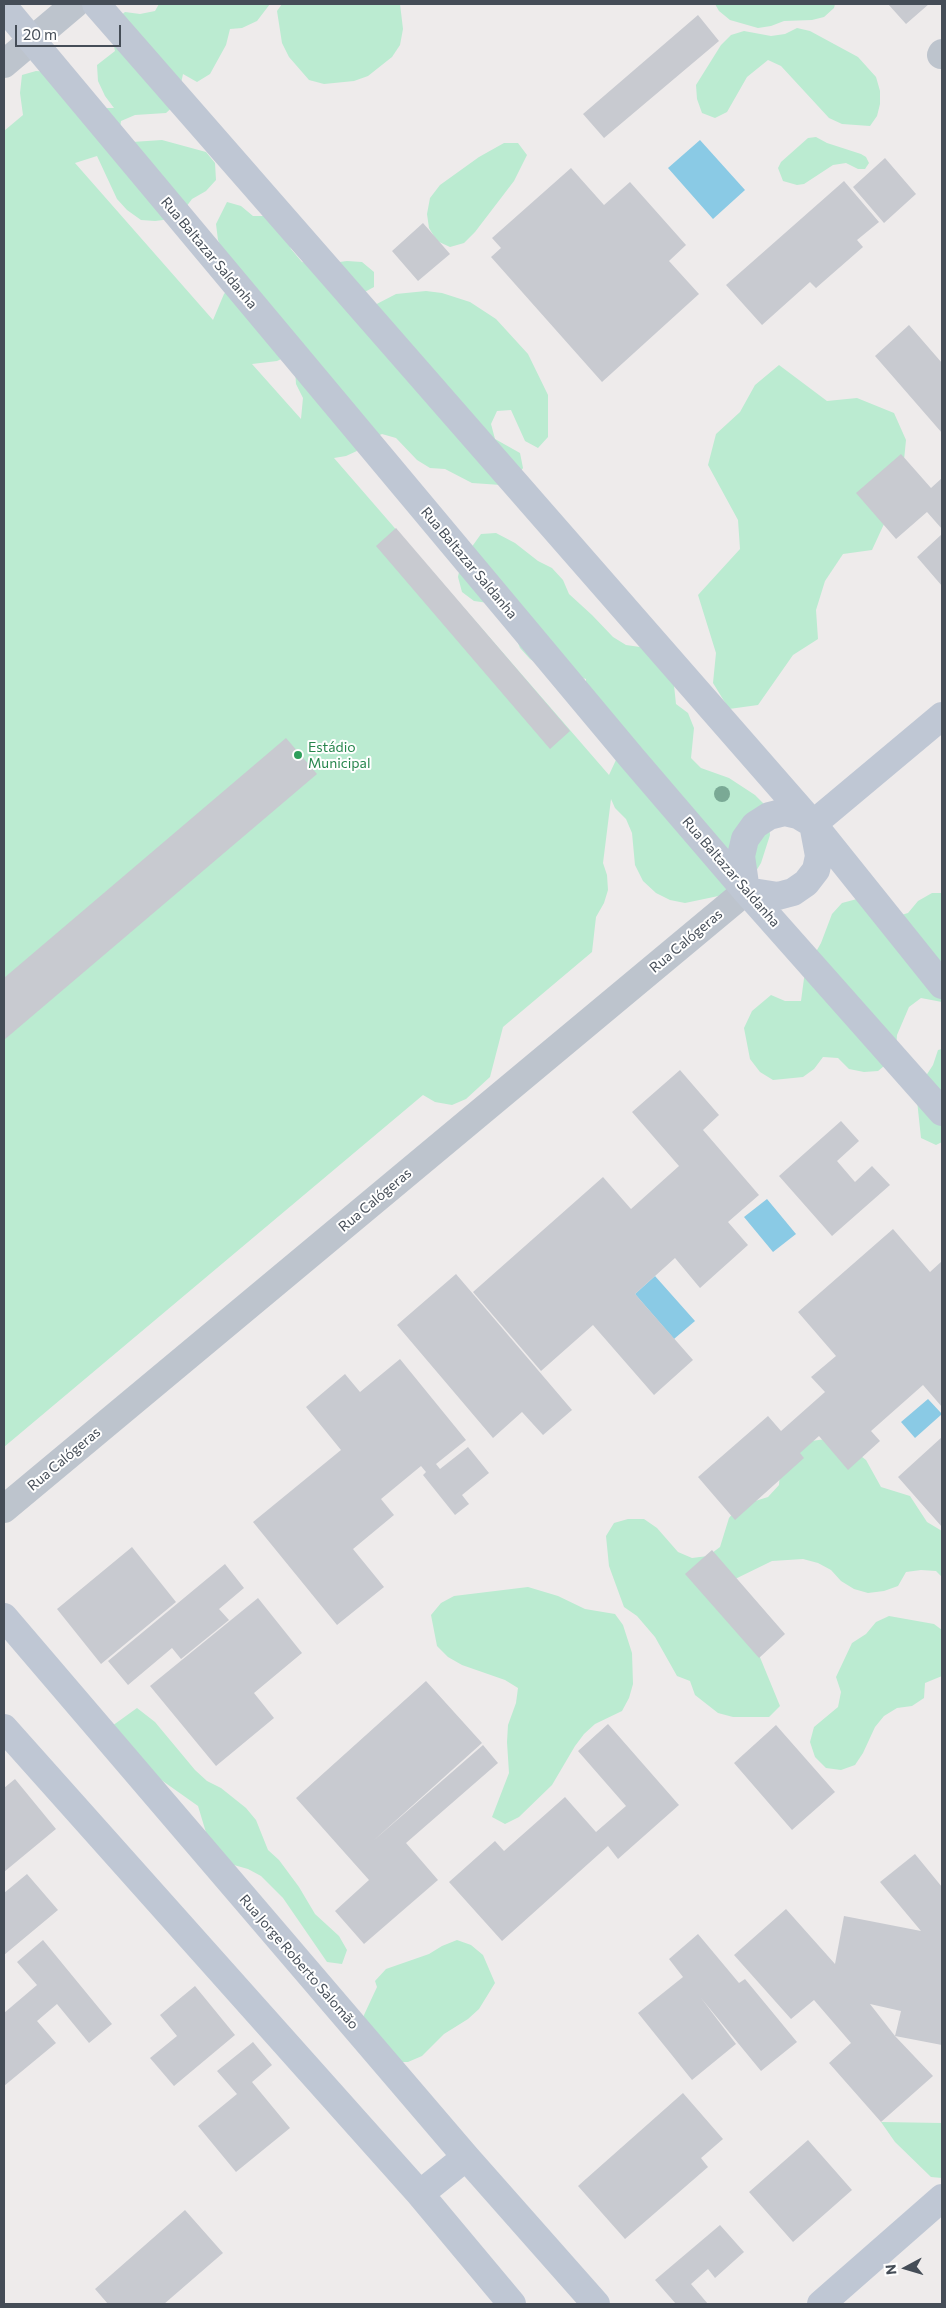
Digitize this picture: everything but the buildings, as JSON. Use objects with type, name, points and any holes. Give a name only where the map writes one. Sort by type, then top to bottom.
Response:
[{"type":"main road","points":[[96,4],[814,824],[942,985]]},
{"type":"main road","name":"Rua Baltazar Saldanha","points":[[4,7],[638,766],[942,1112]]},
{"type":"main road","points":[[814,824],[942,716]]},
{"type":"main road","points":[[785,812],[798,815],[814,824],[819,856],[816,870],[806,883],[794,892],[778,896],[746,891],[741,856],[745,839],[754,826],[769,816],[785,812]]},
{"type":"main road","name":"Rua Jorge Roberto Salomão","points":[[4,1617],[466,2157],[596,2304]]},
{"type":"main road","points":[[4,1728],[420,2194],[512,2304]]},
{"type":"main road","points":[[420,2194],[466,2157]]},
{"type":"main road","points":[[821,2304],[942,2198]]},
{"type":"street","points":[[4,64],[75,4]]},
{"type":"street","name":"Rua Calógeras","points":[[4,1509],[746,891]]},
{"type":"green space","name":"Estádio Municipal","points":[[159,4],[270,4],[257,21],[242,28],[230,29],[226,45],[210,74],[197,82],[183,74],[177,103],[166,113],[135,115],[121,121],[119,135],[132,142],[162,140],[206,152],[215,163],[216,180],[206,191],[192,199],[183,211],[171,219],[141,220],[127,210],[117,199],[97,156],[75,163],[213,320],[224,294],[235,282],[218,240],[216,224],[227,202],[241,206],[253,216],[267,216],[281,221],[291,249],[302,262],[317,265],[347,261],[362,262],[374,272],[374,287],[361,294],[369,308],[396,294],[426,291],[442,293],[470,302],[496,319],[528,354],[548,395],[548,437],[538,448],[525,441],[511,410],[497,411],[491,424],[495,439],[520,453],[523,468],[515,480],[501,485],[472,483],[445,469],[430,468],[417,460],[396,438],[382,434],[369,440],[359,450],[346,456],[334,458],[609,775],[628,734],[586,694],[586,679],[571,675],[557,675],[530,659],[520,648],[503,605],[474,601],[462,592],[458,577],[461,562],[481,534],[496,533],[515,543],[538,561],[552,568],[563,580],[569,594],[613,637],[626,645],[640,647],[673,676],[676,704],[688,713],[694,728],[691,758],[701,768],[729,778],[755,795],[766,806],[770,835],[761,863],[753,876],[728,894],[685,903],[670,900],[656,893],[643,881],[635,865],[632,833],[626,819],[615,808],[611,799],[603,863],[607,875],[608,890],[604,903],[596,917],[592,952],[503,1027],[490,1077],[466,1099],[452,1105],[435,1102],[423,1095],[4,1447],[4,131],[23,115],[20,93],[22,75],[36,71],[51,72],[100,108],[114,108],[105,96],[98,81],[97,65],[115,51],[112,37],[113,22],[125,12],[140,14],[155,11]],"holes":[[[290,355],[295,369],[296,384],[303,398],[301,419],[252,364],[277,361]]]},
{"type":"green space","points":[[282,4],[400,4],[403,29],[400,45],[392,57],[368,76],[354,81],[324,84],[309,80],[289,57],[282,43],[277,11]]},
{"type":"green space","points":[[715,4],[835,4],[834,8],[824,17],[812,20],[784,21],[758,28],[730,20],[719,11]]},
{"type":"green space","points":[[797,28],[810,31],[858,57],[876,77],[880,91],[880,104],[877,116],[870,126],[842,124],[829,118],[781,66],[768,60],[747,77],[727,112],[715,118],[702,113],[697,99],[696,85],[721,45],[731,35],[744,31],[771,36],[785,34]]},
{"type":"green space","points":[[816,137],[827,143],[861,154],[866,157],[869,163],[865,169],[858,169],[846,163],[833,165],[804,184],[797,185],[783,181],[778,168],[781,162],[808,138]]},
{"type":"green space","points":[[504,143],[518,143],[527,155],[514,181],[475,232],[464,243],[450,247],[437,241],[429,228],[427,214],[430,198],[440,185],[479,157]]},
{"type":"green space","points":[[779,365],[827,401],[857,398],[894,413],[906,440],[903,470],[884,524],[872,550],[843,554],[825,581],[816,610],[818,639],[793,655],[758,705],[729,709],[713,683],[716,653],[698,595],[740,549],[738,520],[708,465],[716,434],[740,412],[755,385]]},
{"type":"green space","points":[[932,893],[942,893],[942,1002],[921,998],[909,1007],[897,1035],[896,1049],[889,1062],[878,1071],[864,1072],[849,1069],[838,1058],[823,1057],[814,1069],[803,1077],[773,1080],[760,1072],[750,1059],[744,1028],[752,1011],[771,995],[785,1001],[801,1001],[805,971],[821,943],[832,914],[842,903],[857,899],[898,916],[908,913],[918,901]]},
{"type":"green space","points":[[942,1049],[942,1142],[936,1145],[921,1138],[916,1091],[933,1065],[938,1050]]},
{"type":"green space","points":[[826,1439],[853,1450],[866,1460],[881,1487],[910,1496],[927,1522],[942,1531],[942,1577],[936,1571],[906,1572],[898,1586],[884,1591],[868,1593],[854,1589],[841,1581],[831,1570],[818,1563],[803,1559],[772,1561],[729,1582],[780,1706],[769,1717],[733,1717],[718,1713],[695,1695],[690,1681],[677,1676],[655,1637],[637,1616],[624,1607],[609,1566],[606,1536],[614,1523],[628,1519],[644,1519],[657,1528],[678,1552],[692,1558],[708,1556],[720,1547],[729,1518],[739,1506],[768,1497],[779,1485],[780,1471],[811,1441]]},
{"type":"green space","points":[[528,1587],[558,1596],[585,1609],[615,1614],[623,1625],[632,1653],[633,1684],[629,1698],[622,1711],[595,1724],[584,1734],[552,1785],[519,1817],[505,1824],[492,1817],[509,1773],[508,1725],[516,1703],[518,1688],[505,1680],[462,1665],[448,1657],[437,1646],[431,1615],[441,1603],[454,1596]]},
{"type":"green space","points":[[889,1616],[934,1624],[942,1630],[942,1676],[925,1683],[924,1698],[912,1706],[897,1708],[884,1716],[875,1727],[855,1765],[841,1770],[826,1768],[815,1757],[810,1742],[814,1727],[838,1707],[841,1692],[836,1677],[852,1643],[866,1634],[876,1622]]},
{"type":"green space","points":[[137,1708],[155,1722],[195,1770],[207,1781],[221,1788],[246,1808],[256,1820],[268,1850],[279,1860],[299,1887],[315,1914],[339,1936],[347,1950],[342,1964],[327,1962],[283,1898],[261,1876],[248,1869],[220,1861],[211,1849],[198,1806],[150,1772],[112,1726]]},
{"type":"green space","points":[[457,1940],[471,1945],[483,1955],[495,1983],[479,2009],[468,2019],[444,2034],[422,2056],[408,2062],[393,2062],[361,2032],[364,2015],[377,1987],[375,1981],[386,1969],[429,1954]]},
{"type":"green space","points":[[881,2122],[942,2123],[942,2178],[931,2177],[895,2142]]},
{"type":"water","points":[[700,140],[745,190],[713,219],[668,168]]},
{"type":"water","points":[[767,1199],[796,1234],[773,1252],[744,1217]]},
{"type":"water","points":[[655,1276],[695,1321],[674,1339],[635,1294]]},
{"type":"water","points":[[928,1399],[942,1414],[915,1438],[901,1422]]},
{"type":"place","name":"Estádio Municipal","points":[[298,755]]}]
